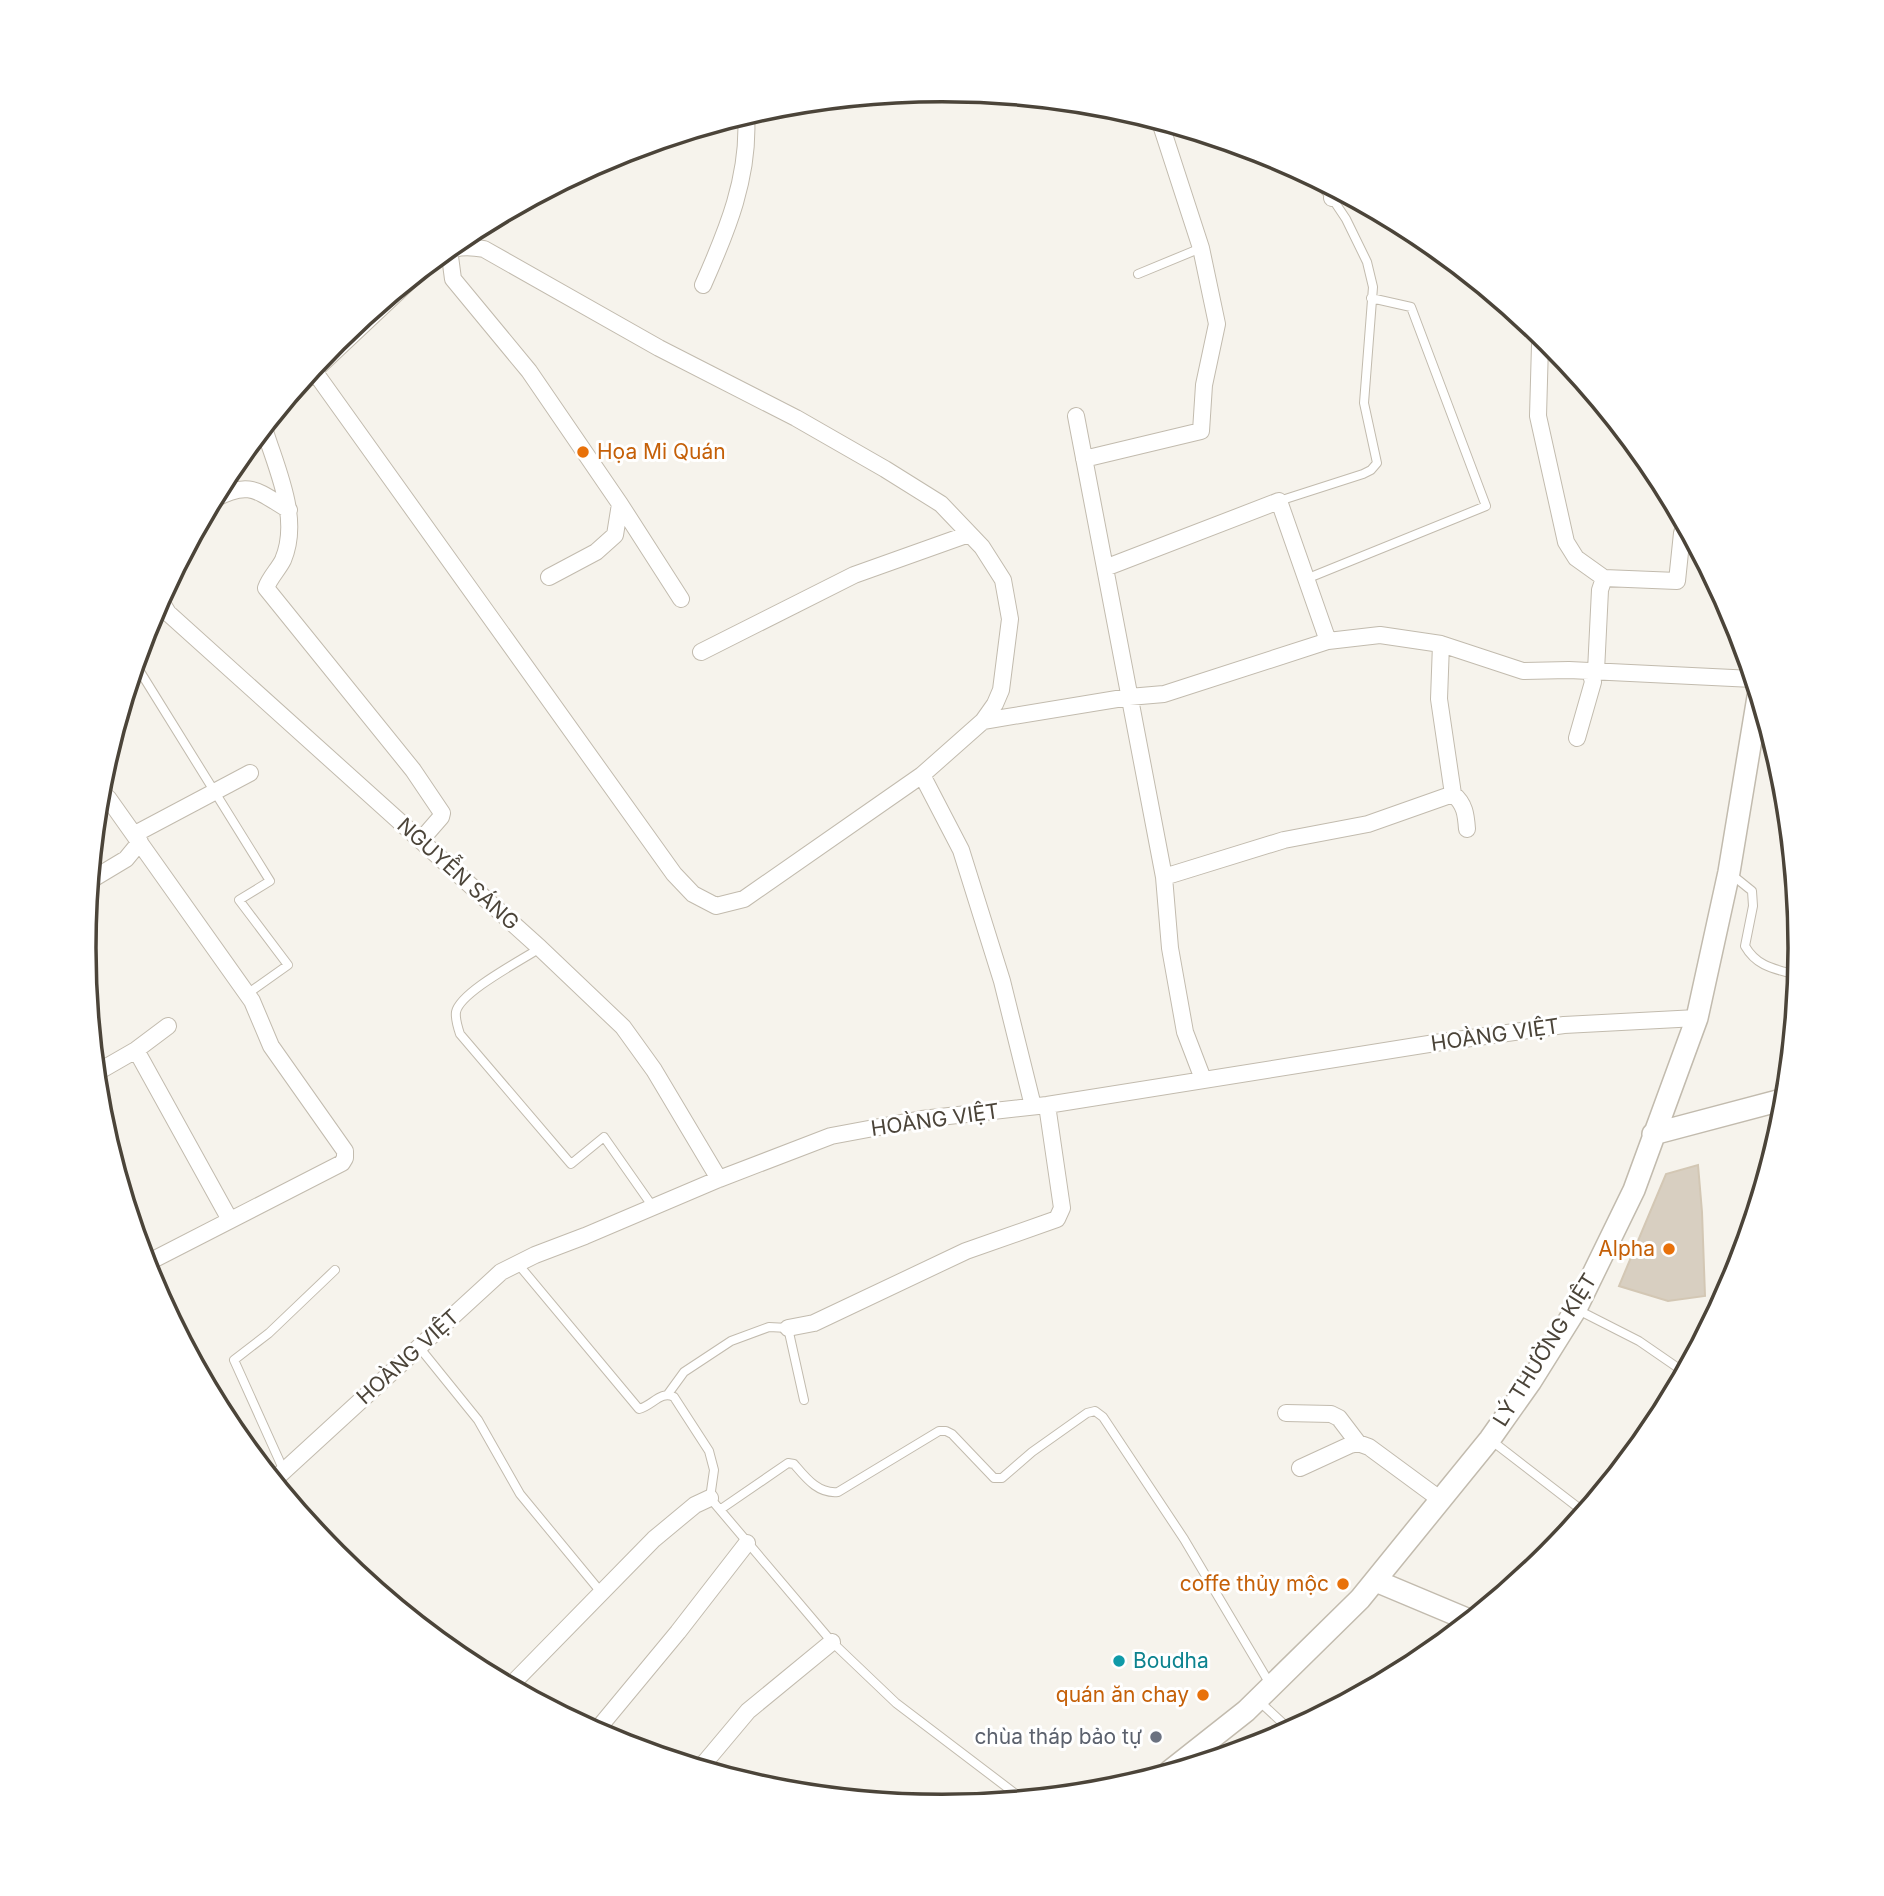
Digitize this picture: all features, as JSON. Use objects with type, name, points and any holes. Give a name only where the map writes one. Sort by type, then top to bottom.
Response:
[{"type":"street","points":[[703,285],[735,205],[743,166],[745,126]]},
{"type":"street","points":[[1084,459],[1200,430],[1204,385],[1217,324],[1201,248],[1163,132]]},
{"type":"street","points":[[318,377],[674,874],[693,894],[716,906],[744,899],[922,775],[983,721],[995,704],[1005,668],[1010,619],[1003,580],[982,547],[941,504],[796,418],[659,348],[484,249],[470,246]]},
{"type":"street","points":[[453,259],[453,279],[529,371],[681,599]]},
{"type":"street","points":[[1539,349],[1538,416],[1560,520],[1566,542],[1576,558],[1604,578],[1677,581],[1682,539]]},
{"type":"street","points":[[1076,416],[1164,877],[1170,948],[1183,1020],[1203,1079]]},
{"type":"street","points":[[267,438],[289,510],[288,537],[283,560],[266,588],[437,803],[441,817],[421,840]]},
{"type":"street","points":[[232,489],[251,488],[289,510]]},
{"type":"street","points":[[1105,568],[1279,501],[1328,641]]},
{"type":"street","points":[[549,577],[596,552],[615,535],[620,504]]},
{"type":"street","points":[[701,652],[855,575],[969,534]]},
{"type":"street","points":[[1577,738],[1593,682],[1600,590],[1604,578]]},
{"type":"street","name":"NGUYỄN SÁNG","points":[[168,609],[623,1027],[654,1070],[719,1179]]},
{"type":"street","points":[[983,721],[1129,697],[1164,694],[1328,641],[1380,635],[1441,644],[1523,671],[1593,671],[1744,679]]},
{"type":"street","points":[[1441,644],[1439,699],[1452,794],[1459,799],[1465,810],[1467,829]]},
{"type":"street","name":"LÝ THƯỜNG KIỆT","points":[[1187,1757],[1265,1693],[1376,1581],[1490,1439],[1531,1381],[1576,1309],[1634,1190],[1698,1018],[1729,872],[1756,720]]},
{"type":"street","points":[[100,875],[126,859],[138,838],[214,792],[250,774]]},
{"type":"street","points":[[788,1328],[814,1323],[966,1251],[1057,1219],[1062,1208],[1040,1105],[961,850],[922,775]]},
{"type":"street","points":[[1164,877],[1284,840],[1368,824],[1452,794]]},
{"type":"street","points":[[109,804],[138,838],[247,994],[257,1009],[271,1046],[345,1151],[342,1163],[156,1258]]},
{"type":"street","name":"HOÀNG VIỆT","points":[[280,1475],[501,1272],[719,1179],[831,1136],[922,1119],[1040,1105],[1564,1025],[1698,1018]]},
{"type":"street","points":[[105,1068],[169,1026]]},
{"type":"street","points":[[136,1050],[230,1220]]},
{"type":"street","points":[[1653,1134],[1773,1102]]},
{"type":"street","points":[[1286,1413],[1331,1414],[1339,1418],[1358,1443]]},
{"type":"street","points":[[1300,1468],[1350,1444],[1358,1443],[1369,1447],[1441,1500]]},
{"type":"street","points":[[516,1678],[654,1539],[695,1505],[715,1504]]},
{"type":"street","points":[[603,1722],[747,1543]]},
{"type":"street","points":[[1376,1581],[1460,1616]]},
{"type":"street","points":[[707,1760],[748,1711],[832,1642]]},
{"type":"lane","points":[[1279,501],[1363,474],[1377,463],[1364,403],[1371,274],[1339,202]]},
{"type":"lane","points":[[1138,275],[1201,248]]},
{"type":"lane","points":[[1306,579],[1486,506],[1411,307],[1371,298]]},
{"type":"lane","points":[[142,674],[270,881],[239,900],[288,965],[247,994]]},
{"type":"lane","points":[[1729,872],[1752,891],[1753,906],[1745,946],[1751,957],[1760,965],[1787,972]]},
{"type":"lane","points":[[540,948],[469,995],[456,1009],[460,1034],[571,1164],[604,1137],[653,1207]]},
{"type":"lane","points":[[518,1264],[639,1409],[668,1394],[684,1372],[731,1341],[769,1327],[788,1328],[804,1400]]},
{"type":"lane","points":[[277,1470],[234,1360],[269,1333],[335,1270]]},
{"type":"lane","points":[[1576,1309],[1639,1341],[1676,1367]]},
{"type":"lane","points":[[418,1347],[478,1420],[520,1494],[600,1591]]},
{"type":"lane","points":[[668,1394],[674,1397],[709,1451],[714,1470],[715,1504],[832,1642],[897,1703],[1011,1791]]},
{"type":"lane","points":[[715,1504],[788,1464],[794,1464],[816,1487],[828,1493],[838,1492],[939,1432],[946,1431],[952,1434],[993,1478],[1002,1478],[1032,1452],[1087,1413],[1095,1411],[1103,1417],[1184,1539],[1265,1693],[1284,1721]]},
{"type":"lane","points":[[1490,1439],[1577,1507]]},
{"type":"building","name":"Alpha","points":[[1698,1165],[1705,1296],[1668,1301],[1619,1286],[1666,1174]]},
{"type":"place","name":"Họa Mi Quán","points":[[583,452]]},
{"type":"place","name":"Alpha","points":[[1669,1249]]},
{"type":"place","name":"coffe thủy mộc","points":[[1343,1584]]},
{"type":"place","name":"Boudha","points":[[1119,1661]]},
{"type":"place","name":"quán ăn chay","points":[[1203,1695]]},
{"type":"place","name":"chùa tháp bảo tự","points":[[1156,1737]]}]
